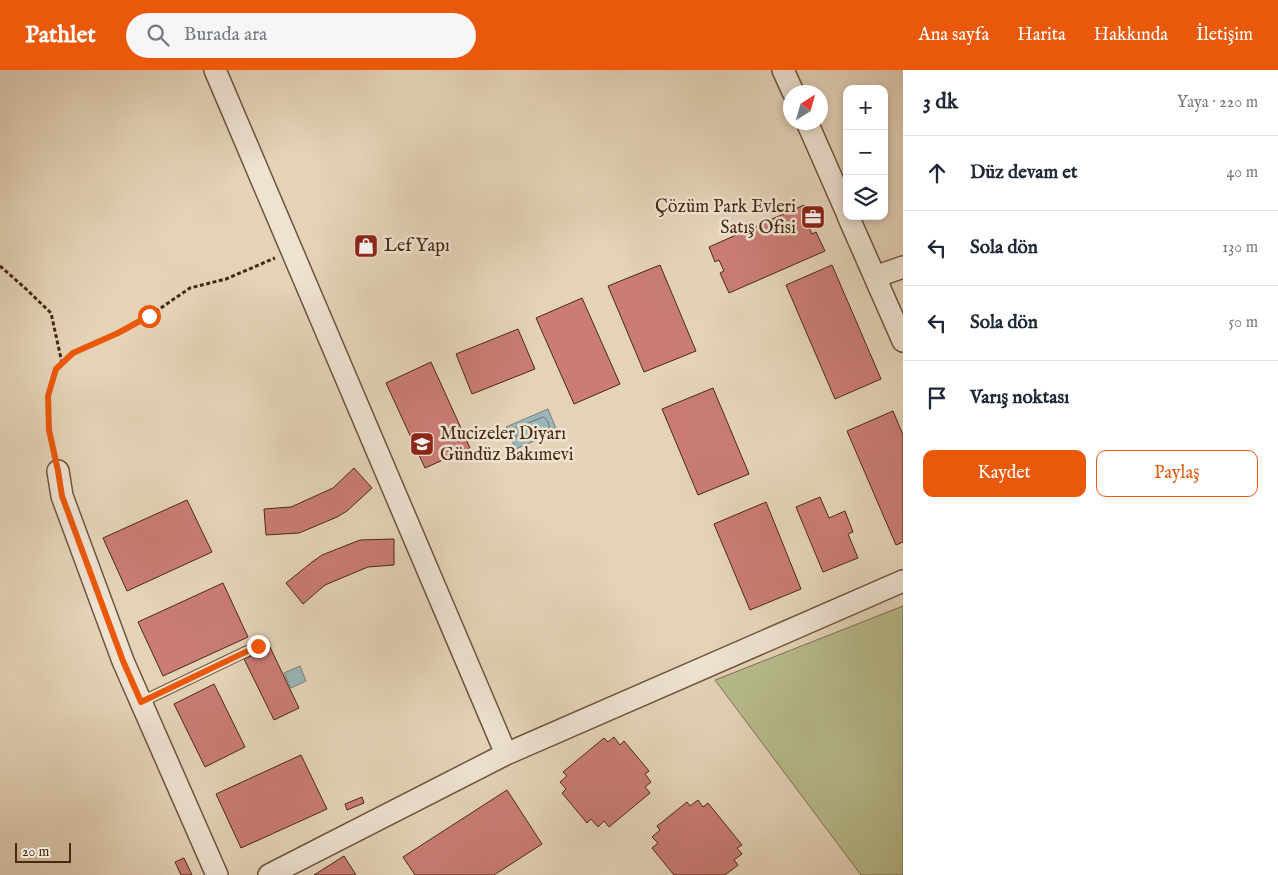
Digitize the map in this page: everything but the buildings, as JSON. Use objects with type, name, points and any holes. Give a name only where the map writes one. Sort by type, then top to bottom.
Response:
[{"type":"street","points":[[215,70],[506,754]]},
{"type":"street","points":[[783,70],[790,85]]},
{"type":"street","points":[[811,130],[843,203]]},
{"type":"street","points":[[850,220],[903,341]]},
{"type":"street","points":[[875,277],[903,267]]},
{"type":"street","points":[[58,471],[62,496],[123,661],[217,875]]},
{"type":"street","points":[[269,875],[506,754],[903,581]]},
{"type":"lane","points":[[141,702],[258,646]]},
{"type":"path","points":[[58,471],[49,430],[48,396],[56,369],[62,363],[73,353],[126,329],[149,316],[190,288],[226,279],[292,251]]},
{"type":"path","points":[[0,266],[51,313],[62,363]]},
{"type":"green space","points":[[903,606],[903,875],[861,875],[715,680]]},
{"type":"water","points":[[548,409],[557,431],[516,449],[506,427]]},
{"type":"water","points":[[300,666],[306,681],[291,688],[284,673]]},
{"type":"place","name":"Çözüm Park Evleri Satış Ofisi","points":[[813,217]]},
{"type":"place","name":"Lef Yapı","points":[[366,246]]},
{"type":"place","name":"Mucizeler Diyarı Gündüz Bakımevi","points":[[422,444]]},
{"type":"route","points":[[149,316],[118,333],[73,353],[56,369],[48,396],[49,430],[62,496],[123,661],[141,702],[258,646]]}]
